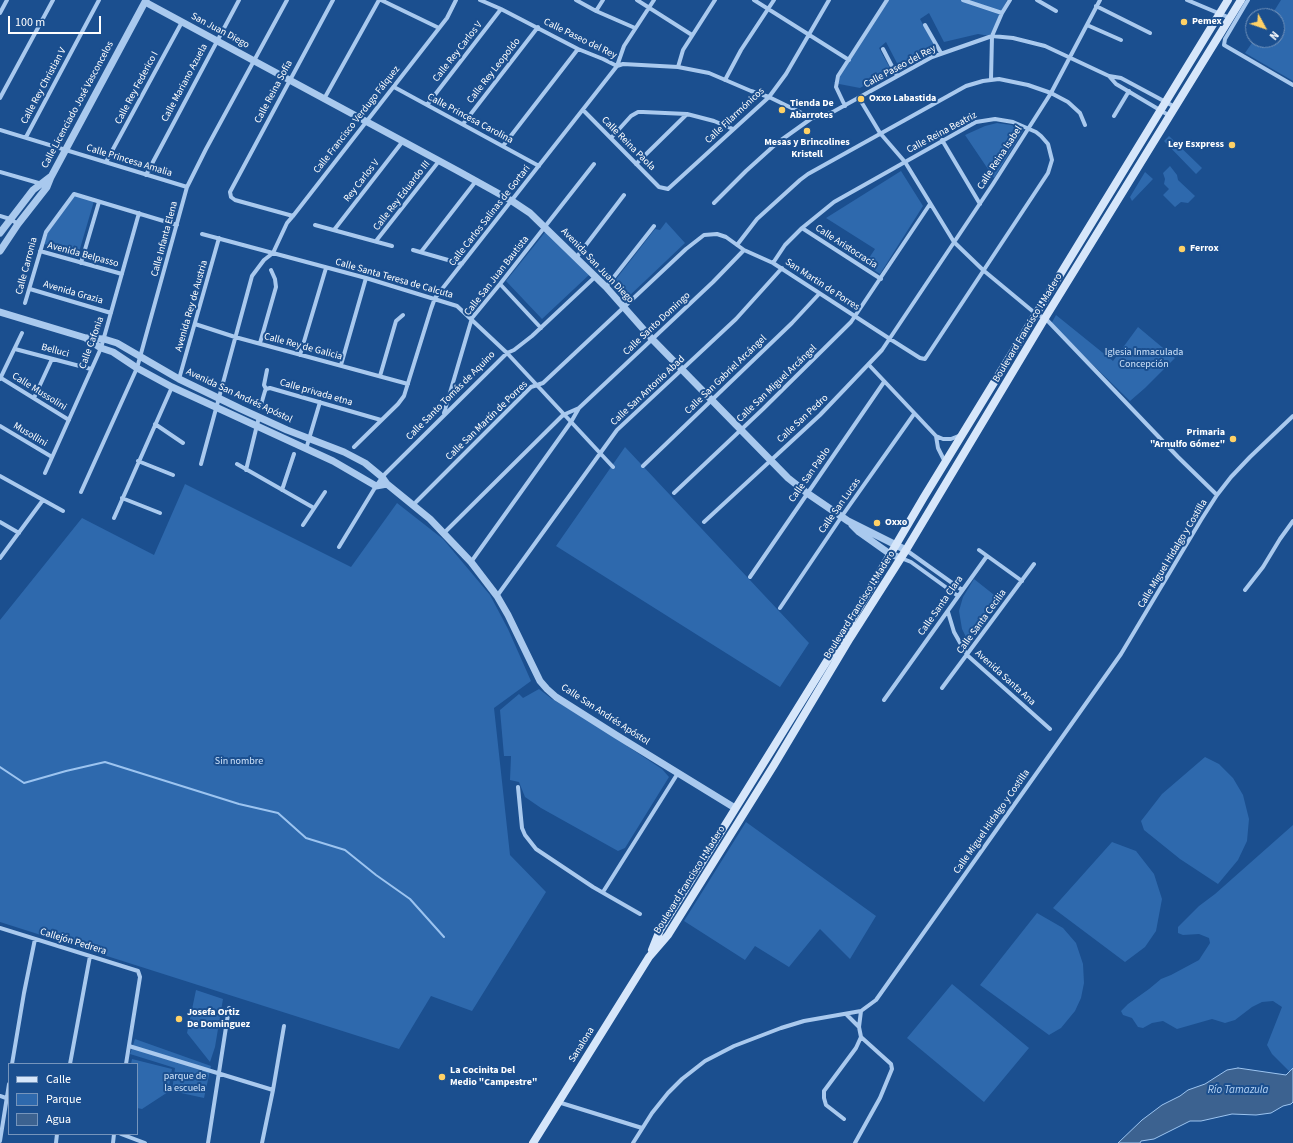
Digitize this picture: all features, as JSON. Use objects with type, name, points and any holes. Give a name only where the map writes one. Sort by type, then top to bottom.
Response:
[{"type":"main road","name":"Boulevard Francisco I. Madero","points":[[649,957],[660,930],[839,642],[945,462],[1228,0]]},
{"type":"main road","name":"Boulevard Francisco I. Madero","points":[[649,957],[668,935],[774,765],[850,638],[906,550],[1045,318],[1241,0]]},
{"type":"main road","points":[[692,878],[700,883]]},
{"type":"main road","name":"Sanalona","points":[[533,1143],[649,957]]},
{"type":"street","points":[[0,13],[7,0]]},
{"type":"street","points":[[0,98],[53,0]]},
{"type":"street","name":"Calle Rey Christian V","points":[[26,137],[99,0]]},
{"type":"street","points":[[232,0],[239,2]]},
{"type":"street","name":"Calle Infanta Elena","points":[[81,492],[137,368],[187,187],[287,0]]},
{"type":"street","name":"Calle Reina Sofía","points":[[293,216],[235,200],[231,197],[230,192],[333,0]]},
{"type":"street","points":[[324,99],[380,0],[439,28]]},
{"type":"street","name":"Calle Francisco Verdugo Fálquez","points":[[201,464],[252,276],[264,260],[273,252],[293,216],[447,18],[456,0]]},
{"type":"street","name":"Calle Paseo del Rey","points":[[480,0],[501,9],[578,49],[617,66],[623,64],[678,67],[709,73],[769,97],[812,118]]},
{"type":"street","points":[[576,0],[596,11],[635,28]]},
{"type":"street","points":[[596,11],[603,0]]},
{"type":"street","points":[[637,0],[692,35]]},
{"type":"street","name":"Calle Carlos Salinas de Gortari","points":[[354,447],[401,400],[408,384],[430,309],[435,298],[617,66],[624,46],[654,0]]},
{"type":"street","points":[[678,67],[682,53],[715,0]]},
{"type":"street","points":[[754,0],[849,60]]},
{"type":"street","points":[[726,80],[741,50],[774,0]]},
{"type":"street","name":"Calle Filarmónicos","points":[[664,189],[668,189],[673,186],[769,97],[786,74],[829,0]]},
{"type":"street","points":[[845,106],[836,87],[837,81],[841,71],[887,0]]},
{"type":"street","points":[[963,0],[1002,13]]},
{"type":"street","points":[[991,79],[992,36],[1002,13],[1010,0]]},
{"type":"street","points":[[1037,0],[1056,11]]},
{"type":"street","name":"Calle Reina Isabel","points":[[903,319],[980,204],[1051,93],[1100,0]]},
{"type":"street","points":[[1187,0],[1230,18]]},
{"type":"street","points":[[1248,0],[1225,39],[1224,45],[1293,85]]},
{"type":"street","name":"San Juan Diego","points":[[144,1],[289,80]]},
{"type":"street","name":"Calle Licenciado José Vasconcelos","points":[[0,251],[44,185],[51,177],[144,1]]},
{"type":"street","name":"Calle Mariano Azuela","points":[[146,175],[239,2]]},
{"type":"street","points":[[1096,6],[1150,33]]},
{"type":"street","name":"Calle Rey Carlos V","points":[[427,105],[501,9]]},
{"type":"street","name":"Calle Rey Federico I","points":[[106,162],[182,22]]},
{"type":"street","points":[[1087,24],[1121,40]]},
{"type":"street","points":[[925,26],[941,53]]},
{"type":"street","name":"Calle Rey Leopoldo","points":[[463,124],[538,28]]},
{"type":"street","name":"Calle Paseo del Rey","points":[[714,203],[746,170],[777,143],[812,118],[831,113],[845,106],[941,53],[973,44],[992,36],[1013,38],[1034,42],[1045,46],[1109,76],[1121,78],[1175,107]]},
{"type":"street","points":[[503,146],[578,49]]},
{"type":"street","points":[[883,49],[897,76]]},
{"type":"street","name":"Calle Paseo del Rey","points":[[1109,76],[1116,84],[1170,116]]},
{"type":"street","points":[[737,245],[757,219],[808,174],[966,86],[991,79],[1013,81],[1028,85],[1051,93],[1074,107],[1084,119],[1085,125]]},
{"type":"street","name":"Avenida San Juan Diego","points":[[289,80],[476,181],[530,213],[606,287],[652,339],[788,478],[807,493],[845,518],[906,550]]},
{"type":"street","name":"Calle Princesa Carolina","points":[[394,87],[539,166]]},
{"type":"street","points":[[1114,116],[1129,91]]},
{"type":"street","points":[[859,98],[880,134],[905,162],[954,242],[983,270],[1036,314],[1045,318],[1178,457],[1217,495]]},
{"type":"street","name":"Calle Reina Paola","points":[[583,110],[659,187],[664,189]]},
{"type":"street","points":[[610,138],[628,118],[634,114],[643,112],[687,114],[714,121],[733,129]]},
{"type":"street","points":[[636,164],[687,114]]},
{"type":"street","name":"Calle Reina Beatriz","points":[[773,263],[785,245],[802,228],[834,202],[976,122],[990,119],[1007,121],[1029,128],[1041,136],[1048,144],[1051,155],[1050,168],[931,352]]},
{"type":"street","name":"Calle Princesa Amalia","points":[[0,130],[187,187]]},
{"type":"street","points":[[942,140],[980,204]]},
{"type":"street","name":"Rey Carlos V","points":[[334,230],[403,142]]},
{"type":"street","name":"Calle Rey Eduardo III","points":[[376,241],[439,161]]},
{"type":"street","name":"Calle San Juan Bautista","points":[[444,415],[472,318],[594,164]]},
{"type":"street","points":[[0,172],[44,185]]},
{"type":"street","points":[[421,252],[476,181]]},
{"type":"street","name":"Calle Licenciado José Vasconcelos","points":[[0,233],[24,200],[44,185]]},
{"type":"street","name":"Calle Carronia","points":[[25,303],[46,232],[74,194],[99,202]]},
{"type":"street","points":[[576,258],[624,195]]},
{"type":"street","points":[[81,263],[99,202],[177,225]]},
{"type":"street","name":"Calle San Miguel Arcángel","points":[[674,493],[741,430],[856,317],[930,204]]},
{"type":"street","name":"Calle Cafonia","points":[[45,473],[101,348],[139,214]]},
{"type":"street","points":[[0,216],[10,219],[18,224]]},
{"type":"street","points":[[315,225],[392,246]]},
{"type":"street","points":[[606,287],[654,226]]},
{"type":"street","name":"Calle Aristocracia","points":[[802,228],[881,279]]},
{"type":"street","name":"Calle Santa Teresa de Calcuta","points":[[202,234],[366,278],[457,306],[472,318],[506,352],[613,467]]},
{"type":"street","name":"San Martin de Porres","points":[[698,239],[704,235],[717,234],[726,237],[744,250],[782,268],[890,340],[924,359],[931,352]]},
{"type":"street","name":"Avenida Rey de Austria","points":[[179,379],[219,238]]},
{"type":"street","name":"Calle San Martín de Porres","points":[[414,505],[531,387],[543,383],[698,239]]},
{"type":"street","points":[[413,250],[462,264]]},
{"type":"street","name":"Calle Santo Domingo","points":[[471,562],[571,422],[579,408],[744,250]]},
{"type":"street","name":"Avenida Belpasso","points":[[40,252],[122,274]]},
{"type":"street","points":[[300,355],[326,268]]},
{"type":"street","name":"Calle San Antonio Abad","points":[[497,596],[617,430],[736,319],[782,268]]},
{"type":"street","points":[[260,343],[276,287],[272,270]]},
{"type":"street","name":"Calle Santo Tomás de Aquino","points":[[339,547],[382,477],[506,352],[514,350],[541,328],[595,277]]},
{"type":"street","points":[[341,365],[366,278]]},
{"type":"street","points":[[500,284],[541,328]]},
{"type":"street","name":"Avenida Grazia","points":[[30,289],[111,313]]},
{"type":"street","name":"Calle San Gabriel Arcángel","points":[[643,466],[792,323],[819,294]]},
{"type":"street","name":"Avenida San Andrés Apóstol","points":[[0,312],[86,338],[104,339],[117,343],[179,379],[259,417],[355,457],[382,477]]},
{"type":"street","points":[[380,376],[396,321],[403,315]]},
{"type":"street","name":"Calle San Pedro","points":[[704,522],[820,415],[869,365],[890,340],[903,319]]},
{"type":"street","name":"Calle Rey de Galicia","points":[[195,324],[235,337],[408,384]]},
{"type":"street","points":[[0,379],[22,333]]},
{"type":"street","name":"Avenida San Andrés Apóstol","points":[[86,338],[101,348],[113,352],[137,368],[172,387],[342,465],[376,486]]},
{"type":"street","name":"Belluci","points":[[15,349],[91,369]]},
{"type":"street","points":[[34,398],[52,359]]},
{"type":"street","points":[[869,365],[936,436],[943,439],[950,439],[962,435]]},
{"type":"street","points":[[266,389],[264,385],[267,370]]},
{"type":"street","name":"Calle Mussolini","points":[[0,379],[69,420]]},
{"type":"street","name":"Calle San Pablo","points":[[750,577],[884,382]]},
{"type":"street","points":[[114,518],[172,387]]},
{"type":"street","name":"Calle privada etna","points":[[260,408],[266,389],[270,388],[381,420]]},
{"type":"street","points":[[306,449],[320,402]]},
{"type":"street","name":"Calle Santo Domingo","points":[[444,533],[563,415],[579,408]]},
{"type":"street","name":"Calle San Lucas","points":[[780,608],[845,518],[914,414]]},
{"type":"street","name":"Calle Miguel Hidalgo y Costilla","points":[[633,1143],[668,1092],[705,1061],[734,1046],[782,1028],[804,1021],[847,1015],[861,1011],[876,1000],[1121,654],[1200,520],[1217,495],[1231,477],[1250,457],[1293,416]]},
{"type":"street","points":[[246,470],[259,417]]},
{"type":"street","points":[[155,424],[183,443]]},
{"type":"street","name":"Musollini","points":[[0,426],[52,457]]},
{"type":"street","points":[[936,436],[938,448],[945,462]]},
{"type":"street","points":[[282,490],[294,454]]},
{"type":"street","points":[[138,461],[173,475]]},
{"type":"street","points":[[237,464],[314,508]]},
{"type":"street","points":[[0,476],[63,511]]},
{"type":"street","name":"Calle San Andrés Apóstol","points":[[382,477],[387,484],[414,505],[444,533],[471,562],[497,596],[508,615],[540,681],[547,689],[563,701],[735,808]]},
{"type":"street","points":[[376,486],[387,484]]},
{"type":"street","points":[[303,525],[325,492]]},
{"type":"street","points":[[122,498],[160,513]]},
{"type":"street","points":[[0,558],[43,500]]},
{"type":"street","name":"Avenida San Juan Diego","points":[[845,518],[859,532],[890,554],[901,558]]},
{"type":"street","points":[[1245,590],[1263,567],[1293,521]]},
{"type":"street","points":[[0,522],[19,533]]},
{"type":"street","points":[[906,550],[962,590]]},
{"type":"street","points":[[979,550],[1022,581]]},
{"type":"street","name":"Calle Santa Clara","points":[[884,700],[987,556]]},
{"type":"street","points":[[901,558],[911,562],[958,596]]},
{"type":"street","name":"Calle Santa Cecilia","points":[[942,688],[1034,564]]},
{"type":"street","name":"Avenida Santa Ana","points":[[948,612],[954,632],[967,655],[1050,729]]},
{"type":"street","points":[[603,892],[678,773]]},
{"type":"street","points":[[518,787],[522,828],[525,835],[536,849],[594,887],[640,914]]},
{"type":"street","name":"Callejón Pedrera","points":[[0,928],[135,970],[139,973],[140,977],[129,1046]]},
{"type":"street","points":[[12,1063],[35,939]]},
{"type":"street","points":[[70,1063],[90,956]]},
{"type":"street","points":[[208,1143],[229,1008]]},
{"type":"street","points":[[855,1143],[880,1098],[892,1069],[891,1064],[862,1037],[859,1027],[861,1011]]},
{"type":"street","points":[[847,1015],[859,1027]]},
{"type":"street","points":[[262,1143],[284,1026]]},
{"type":"street","points":[[844,1119],[826,1105],[824,1091],[856,1048],[862,1037]]},
{"type":"street","points":[[126,1063],[129,1046],[273,1090]]},
{"type":"street","points":[[0,1096],[8,1098],[0,1141]]},
{"type":"street","points":[[558,1102],[642,1128]]},
{"type":"street","points":[[124,1135],[145,1143]]},
{"type":"green space","points":[[889,0],[1007,0],[990,36],[978,34],[944,42],[929,13],[920,19],[935,46],[898,65],[886,42],[879,48],[891,70],[860,88],[834,83]]},
{"type":"green space","points":[[1281,0],[1293,0],[1293,81],[1245,53],[1248,48],[1285,48],[1285,8],[1276,8]]},
{"type":"green space","points":[[997,123],[1024,129],[994,178],[965,135],[985,126]]},
{"type":"green space","points":[[1169,136],[1202,168],[1196,174],[1164,141]]},
{"type":"green space","points":[[1170,166],[1177,175],[1178,180],[1195,196],[1188,203],[1181,202],[1175,207],[1163,195],[1169,189],[1164,184],[1165,179],[1163,173]]},
{"type":"green space","points":[[901,171],[923,206],[880,274],[865,264],[875,249],[826,218]]},
{"type":"green space","points":[[1145,172],[1153,179],[1132,201],[1130,197]]},
{"type":"green space","points":[[74,195],[94,201],[79,252],[44,244],[48,232]]},
{"type":"green space","points":[[666,222],[685,243],[627,298],[613,283],[655,229],[660,230]]},
{"type":"green space","points":[[546,231],[590,274],[542,319],[506,281]]},
{"type":"green space","name":"Iglesia Inmaculada Concepción","points":[[1056,315],[1113,361],[1138,327],[1175,358],[1130,401],[1051,324]]},
{"type":"green space","points":[[625,447],[809,643],[780,687],[556,546]]},
{"type":"green space","name":"Sin nombre","points":[[185,484],[351,567],[397,503],[443,539],[490,595],[508,629],[531,681],[494,708],[510,855],[546,892],[472,1011],[431,996],[399,1049],[0,922],[0,620],[82,518],[154,555]]},
{"type":"green space","points":[[974,579],[998,598],[972,639],[967,639],[962,629],[959,611],[963,597]]},
{"type":"green space","points":[[539,689],[552,699],[627,743],[627,746],[662,769],[669,777],[625,848],[618,851],[541,808],[525,797],[519,782],[510,780],[511,756],[504,756],[500,710],[519,694],[523,698]]},
{"type":"green space","points":[[1205,757],[1219,764],[1233,778],[1243,795],[1249,819],[1247,841],[1238,860],[1218,884],[1180,859],[1144,830],[1141,821],[1162,794]]},
{"type":"green space","points":[[746,822],[876,916],[850,959],[820,929],[789,967],[755,946],[745,960],[684,921]]},
{"type":"green space","points":[[1293,825],[1293,1068],[1290,1072],[1272,1054],[1267,1045],[1282,1007],[1273,1001],[1262,1002],[1252,1007],[1235,1020],[1225,1023],[1212,1019],[1177,1029],[1163,1021],[1152,1023],[1143,1028],[1138,1027],[1132,1018],[1123,1015],[1121,1011],[1128,1004],[1161,979],[1199,960],[1210,943],[1209,938],[1199,934],[1183,935],[1178,933],[1178,927],[1199,906],[1215,894]]},
{"type":"green space","points":[[1112,842],[1136,851],[1154,874],[1162,899],[1156,931],[1145,947],[1125,962],[1053,908]]},
{"type":"green space","points":[[1037,913],[1063,928],[1076,943],[1083,964],[1084,983],[1081,998],[1075,1011],[1061,1028],[1049,1035],[980,985]]},
{"type":"green space","points":[[952,984],[1029,1048],[984,1102],[907,1038]]},
{"type":"green space","points":[[196,990],[223,999],[215,1047],[210,1062],[187,1033]]},
{"type":"green space","name":"parque de la escuela","points":[[135,1039],[211,1066],[204,1098],[172,1091],[175,1068],[130,1054]]},
{"type":"green space","points":[[132,1059],[172,1069],[168,1092],[142,1109],[138,1108],[138,1063],[131,1063]]},
{"type":"water","name":"Río Tamazula","points":[[1238,1068],[1286,1075],[1293,1068],[1293,1102],[1271,1113],[1256,1115],[1232,1114],[1201,1121],[1190,1121],[1154,1139],[1141,1141],[1140,1143],[1118,1143],[1142,1120],[1162,1105],[1188,1090],[1205,1084],[1227,1070]]},
{"type":"waterway","points":[[0,767],[24,783],[105,762],[239,804],[278,813],[306,838],[345,850],[376,875],[410,899],[444,937]]},
{"type":"place","name":"Pemex","points":[[1184,22]]},
{"type":"place","name":"Oxxo Labastida","points":[[861,99]]},
{"type":"place","name":"Tienda De Abarrotes","points":[[782,110]]},
{"type":"place","name":"Mesas y Brincolines Kristell","points":[[807,131]]},
{"type":"place","name":"Ley Esxpress","points":[[1232,145]]},
{"type":"place","name":"Ferrox","points":[[1182,249]]},
{"type":"place","name":"Primaria \"Arnulfo Gómez\"","points":[[1233,439]]},
{"type":"place","name":"Oxxo","points":[[877,523]]},
{"type":"place","name":"Josefa Ortiz De Dominguez","points":[[179,1019]]},
{"type":"place","name":"La Cocinita Del Medio \"Campestre\"","points":[[442,1077]]}]
